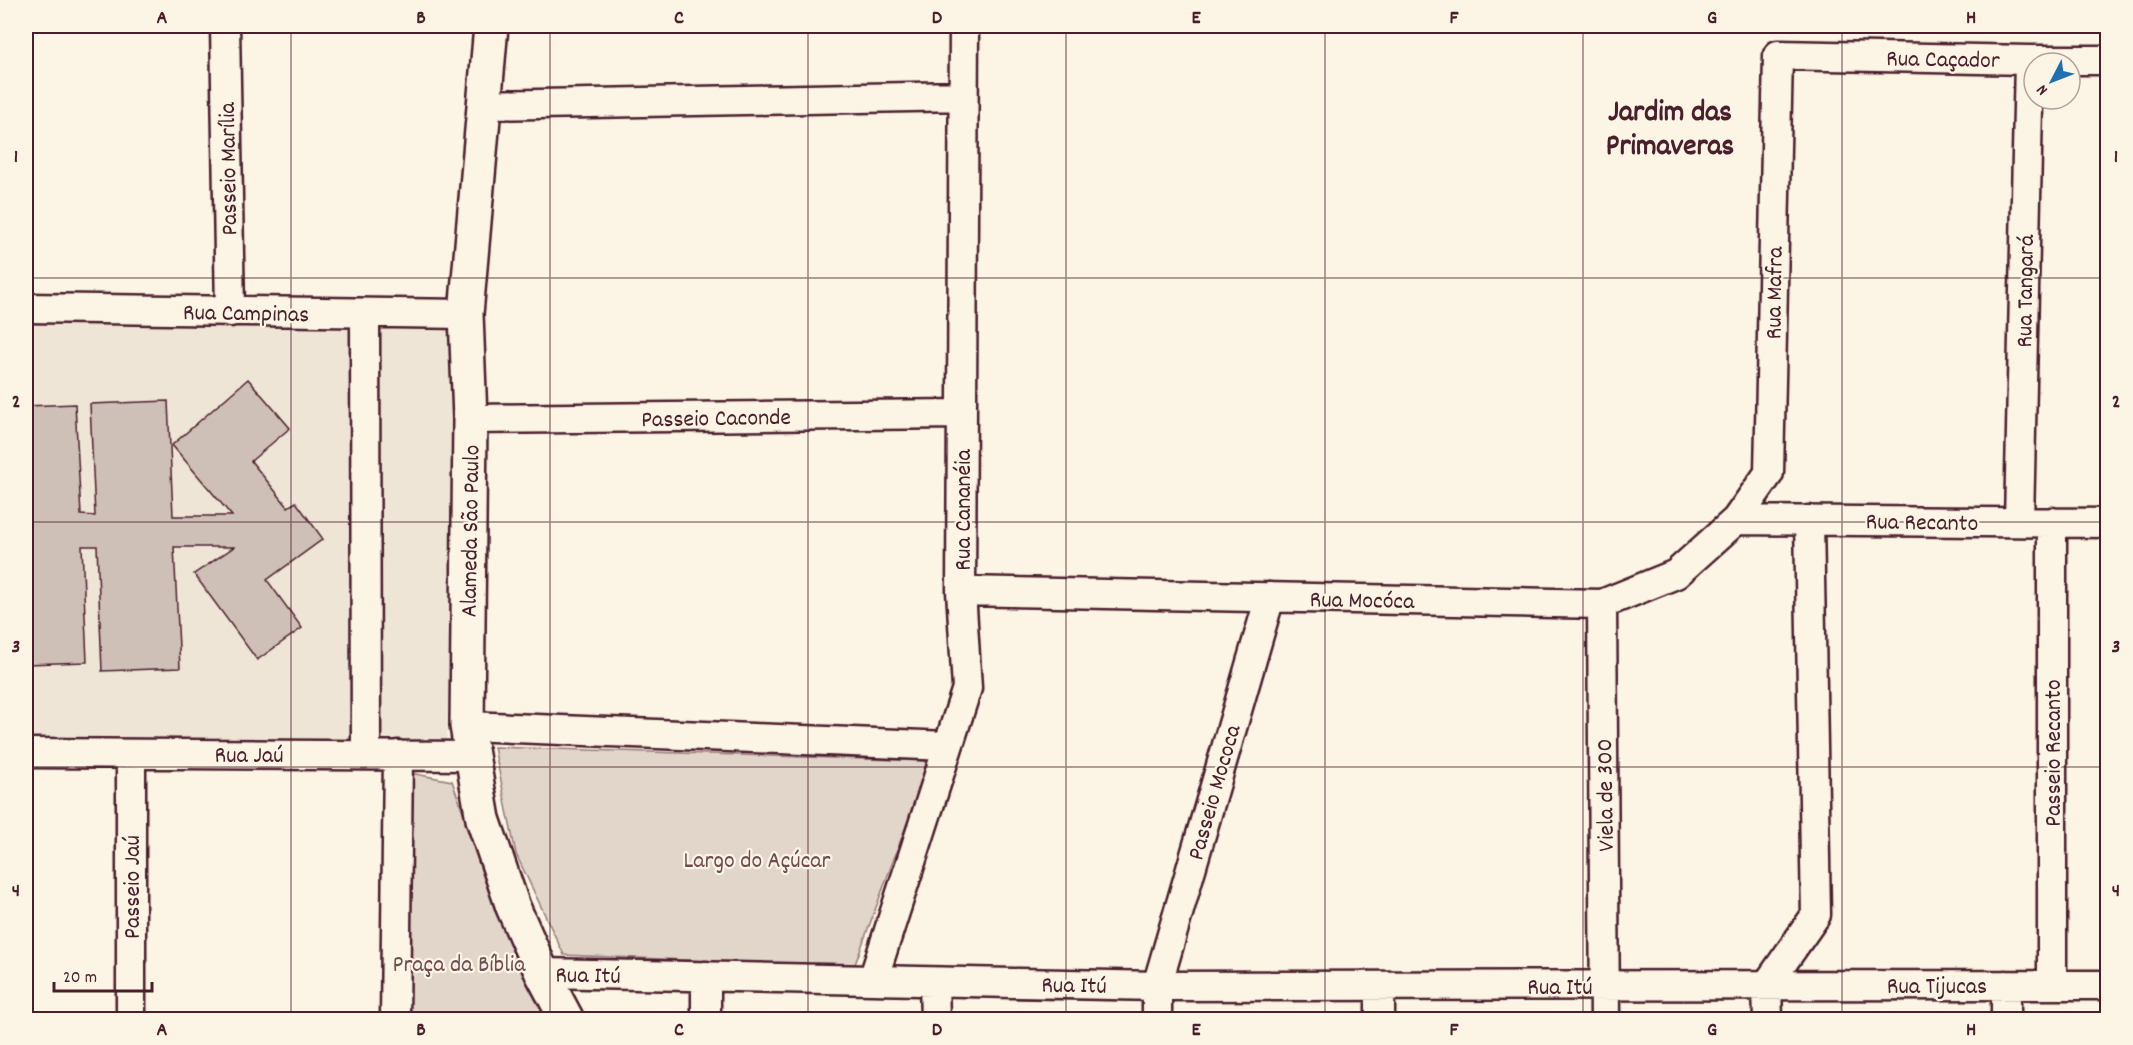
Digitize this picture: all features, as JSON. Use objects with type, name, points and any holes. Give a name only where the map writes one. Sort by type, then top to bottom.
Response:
[{"type":"street","name":"Passeio Marília","points":[[225,26],[230,312]]},
{"type":"street","name":"Alameda São Paulo","points":[[491,26],[482,105],[466,314],[470,419],[469,741],[483,819],[513,907],[542,973],[567,1020]]},
{"type":"street","name":"Rua Cananéia","points":[[873,980],[967,688],[961,591],[964,26]]},
{"type":"street","name":"Rua Caçador","points":[[1778,55],[2022,60]]},
{"type":"street","name":"Rua Mafra","points":[[1736,520],[1769,473],[1778,55]]},
{"type":"street","name":"Rua Caçador","points":[[2082,60],[2108,60]]},
{"type":"street","points":[[482,105],[963,96]]},
{"type":"street","name":"Rua Tangará","points":[[2019,522],[2028,111]]},
{"type":"street","name":"Rua Campinas","points":[[26,308],[466,314]]},
{"type":"street","points":[[364,314],[366,755]]},
{"type":"street","name":"Passeio Caconde","points":[[470,419],[962,414]]},
{"type":"street","name":"Rua Recanto","points":[[1736,520],[2108,523]]},
{"type":"street","name":"Rua Mocóca","points":[[961,591],[1602,604],[1676,574],[1736,520]]},
{"type":"street","points":[[1768,1020],[1767,985],[1816,915],[1809,520]]},
{"type":"street","name":"Passeio Recanto","points":[[2052,522],[2052,985]]},
{"type":"street","name":"Passeio Mococa","points":[[1157,1020],[1157,986],[1270,597]]},
{"type":"street","name":"Viela de 300","points":[[1602,604],[1605,1020]]},
{"type":"street","name":"Rua Jaú","points":[[26,753],[398,755],[469,741],[948,746]]},
{"type":"street","name":"Passeio Jaú","points":[[131,754],[131,1020]]},
{"type":"street","points":[[395,1020],[398,755]]},
{"type":"street","name":"Rua Itú","points":[[542,973],[1157,986],[1605,986]]},
{"type":"street","points":[[706,976],[706,1020]]},
{"type":"street","points":[[934,982],[934,1020]]},
{"type":"street","points":[[2006,985],[2006,1020]]},
{"type":"street","name":"Rua Tijucas","points":[[1605,986],[2108,985]]},
{"type":"street","points":[[1380,986],[1380,1020]]},
{"type":"shaded area","points":[[26,321],[455,324],[447,745],[26,742]]},
{"type":"green space","name":"Largo do Açúcar","points":[[494,747],[930,761],[854,967],[564,955],[516,854]]},
{"type":"green space","name":"Praça da Bíblia","points":[[405,772],[452,781],[516,961],[546,1019],[406,1019]]},
{"type":"building","points":[[248,379],[290,428],[251,461],[288,507],[296,502],[323,539],[267,580],[302,628],[257,660],[194,574],[234,547],[174,547],[180,668],[102,671],[97,546],[82,546],[87,662],[26,664],[26,406],[75,404],[81,515],[95,516],[90,404],[168,401],[173,516],[232,516],[172,445]]},
{"type":"district","name":"Jardim das Primaveras","points":[[1670,127]]}]
